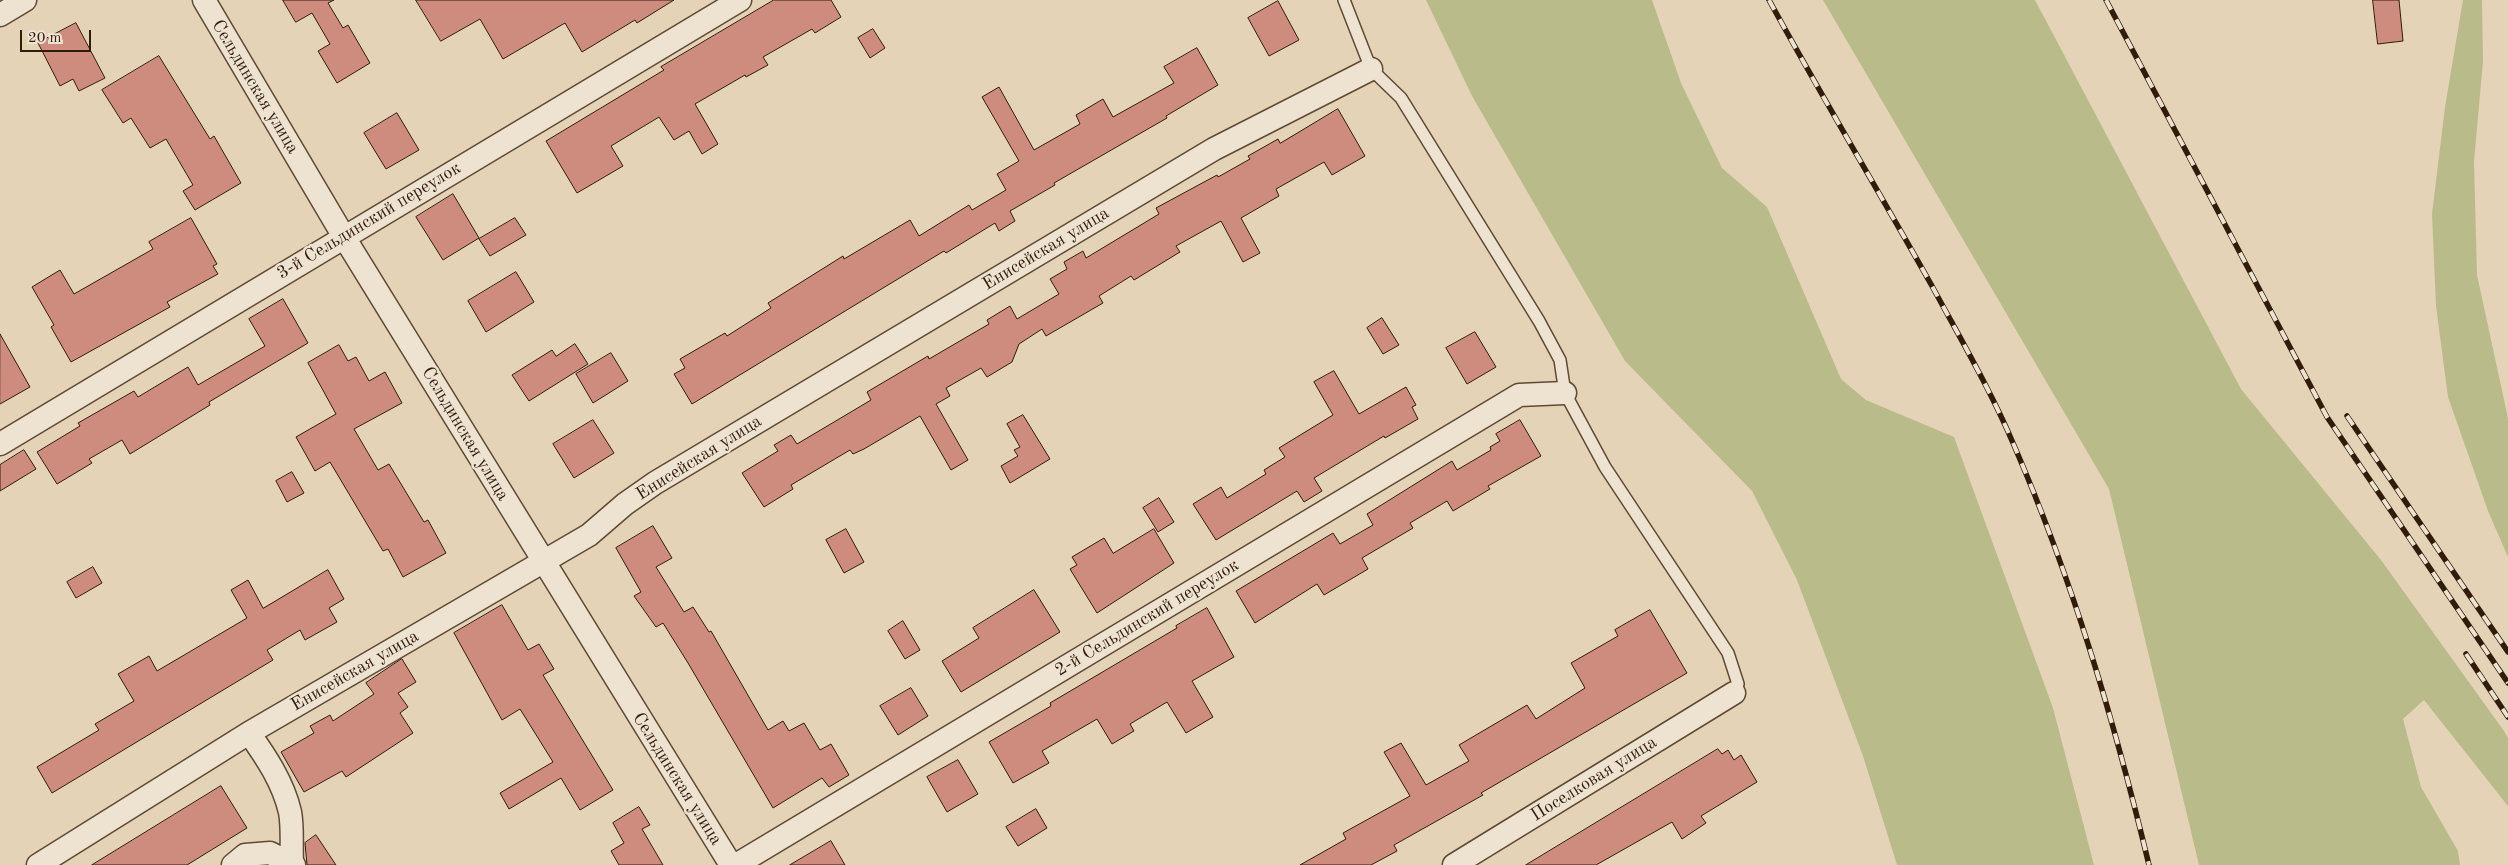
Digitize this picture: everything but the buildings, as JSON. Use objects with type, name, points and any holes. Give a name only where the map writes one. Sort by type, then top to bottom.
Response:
[{"type":"street","points":[[0,15],[25,0]]},
{"type":"street","name":"Сельдинская улица","points":[[204,0],[344,237],[731,865]]},
{"type":"street","name":"3-й Сельдинский переулок","points":[[0,444],[740,0]]},
{"type":"street","name":"Енисейская улица","points":[[38,865],[249,732],[544,563],[589,535],[625,504],[656,483],[1171,174],[1214,149],[1371,69]]},
{"type":"street","name":"2-й Сельдинский переулок","points":[[736,865],[1519,395],[1565,393]]},
{"type":"street","name":"Поселковая улица","points":[[1454,865],[1734,693]]},
{"type":"street","points":[[232,865],[245,855],[270,853],[293,864],[290,813],[282,789],[272,768],[249,732]]},
{"type":"lane","points":[[1344,0],[1371,69],[1401,98],[1539,321],[1560,360],[1565,393],[1605,467],[1728,654],[1738,684],[1734,693]]},
{"type":"green space","points":[[1426,0],[1652,0],[1681,83],[1722,168],[1767,207],[1841,379],[1866,400],[1954,437],[2053,708],[2094,865],[1897,865],[1863,756],[1797,580],[1752,491],[1625,361],[1472,96]]},
{"type":"green space","points":[[1823,0],[2035,0],[2241,389],[2381,560],[2508,738],[2508,806],[2424,700],[2403,719],[2421,787],[2458,851],[2460,865],[2199,865],[2109,489]]},
{"type":"green space","points":[[2463,0],[2482,0],[2483,61],[2474,162],[2477,275],[2508,418],[2508,557],[2488,511],[2448,397],[2436,306],[2432,214],[2445,107]]},
{"type":"railway","points":[[1769,0],[1932,286],[1985,383],[2013,443],[2055,547],[2090,651],[2136,811],[2149,865]]},
{"type":"railway","points":[[2106,0],[2327,417],[2508,683]]},
{"type":"railway","points":[[2347,416],[2508,652]]},
{"type":"railway","points":[[2466,654],[2508,717]]}]
